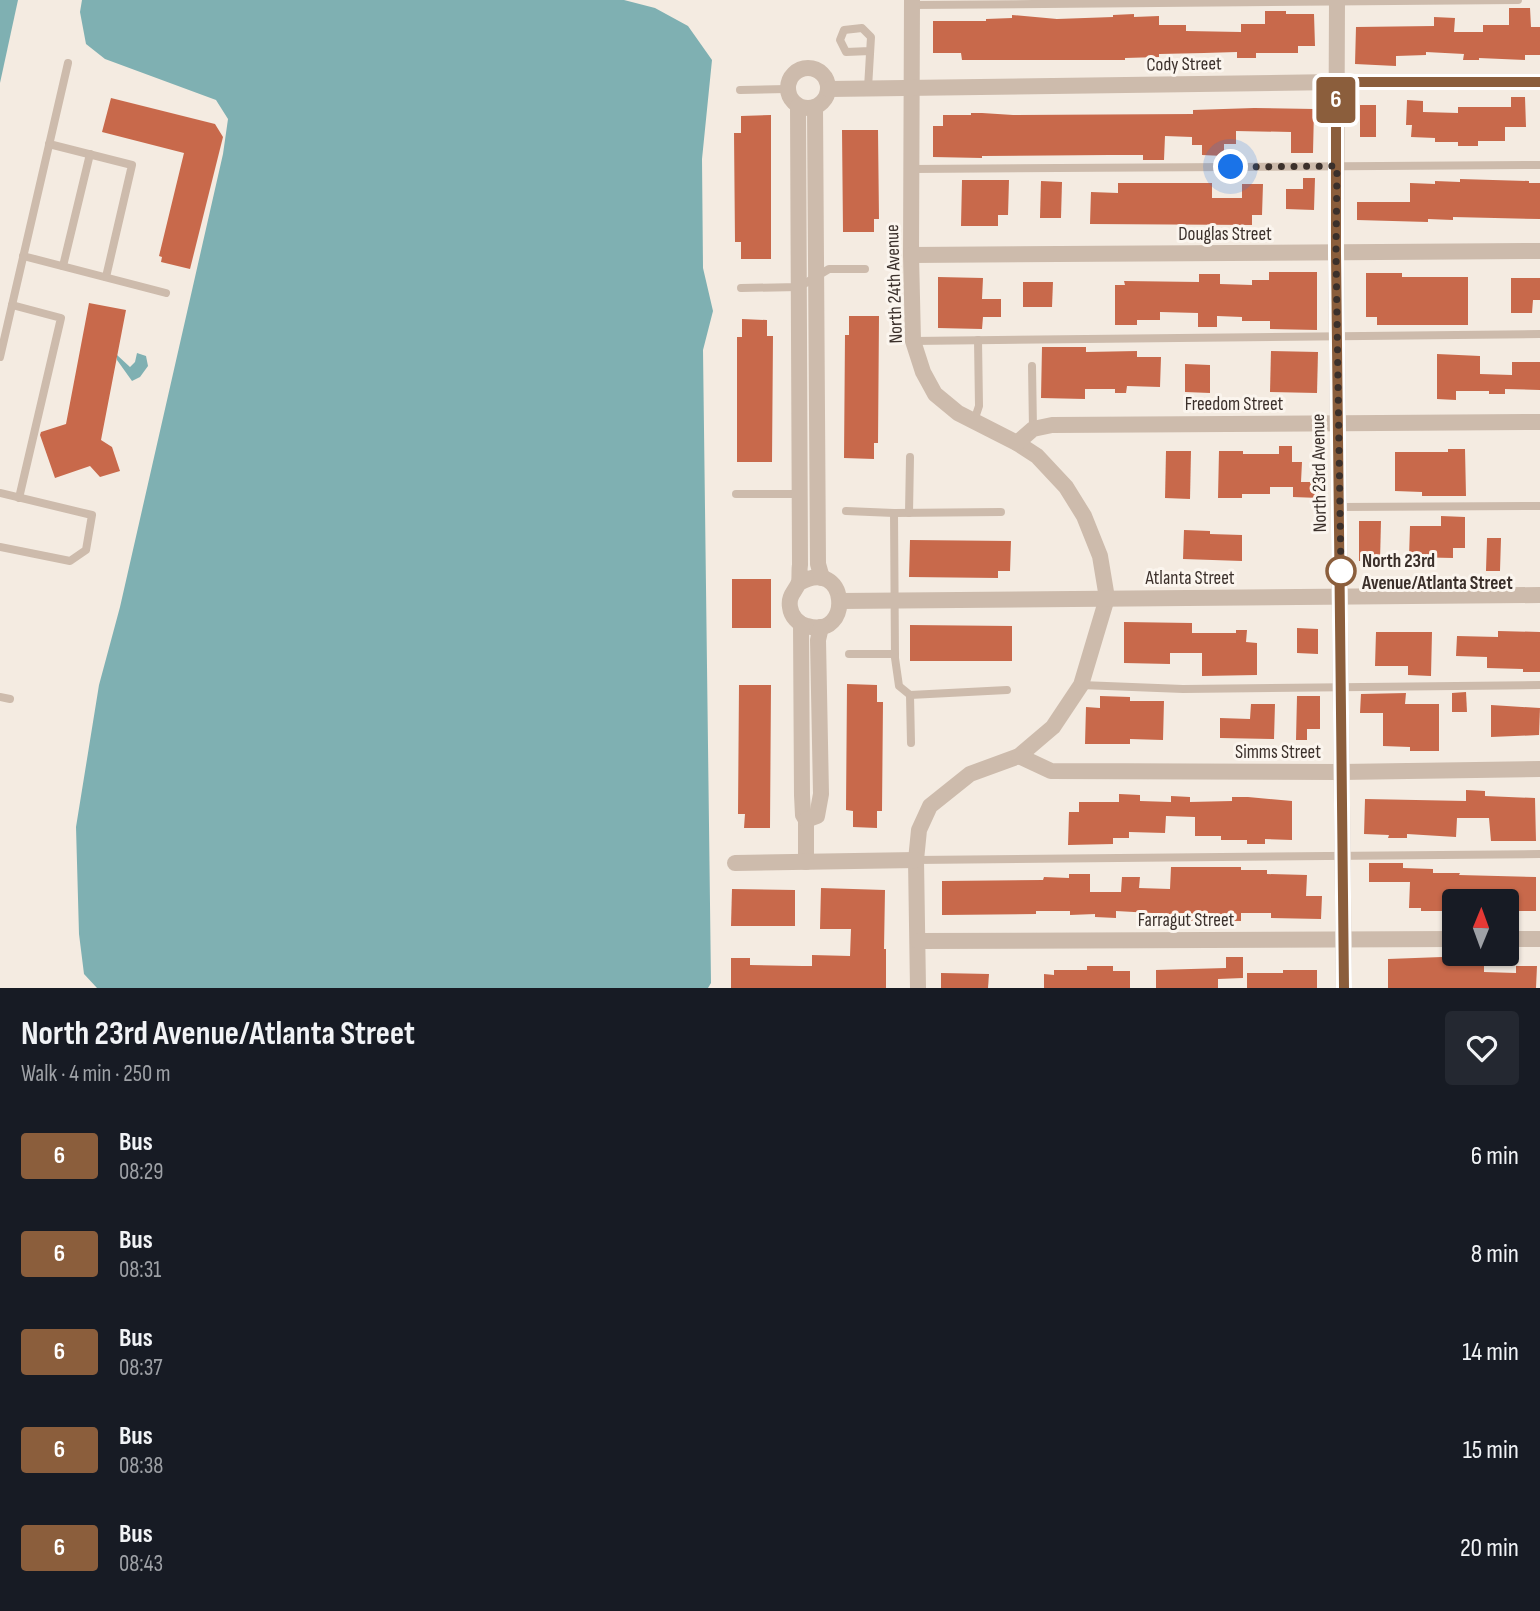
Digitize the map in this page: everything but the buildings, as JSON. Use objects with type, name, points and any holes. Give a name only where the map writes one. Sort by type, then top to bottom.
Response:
[{"type":"street","name":"North 23rd Avenue","points":[[1337,1],[1336,253],[1344,988]]},
{"type":"street","name":"North 24th Avenue","points":[[912,2],[913,341],[923,372],[935,394],[958,413],[1037,456],[1066,486],[1084,516],[1100,556],[1107,598],[1082,685],[1053,727],[1019,756],[970,774],[930,806],[919,831],[916,860],[918,988]]},
{"type":"street","points":[[808,67],[825,76],[828,89],[827,97],[816,107],[809,108],[798,106],[789,96],[787,89],[795,72],[808,67]]},
{"type":"street","name":"Cody Street","points":[[828,89],[1540,82]]},
{"type":"street","points":[[798,106],[799,583],[790,599],[790,609],[801,624],[802,795],[803,815],[806,820],[806,862]]},
{"type":"street","points":[[816,107],[818,564],[822,578]]},
{"type":"street","name":"Douglas Street","points":[[911,255],[1540,251]]},
{"type":"street","name":"Freedom Street","points":[[1033,429],[1052,425],[1540,422]]},
{"type":"street","points":[[1017,443],[1033,429]]},
{"type":"street","points":[[799,583],[814,577],[822,578],[835,587],[840,601],[835,618],[821,627],[801,624]]},
{"type":"street","name":"Atlanta Street","points":[[840,601],[1092,601],[1107,598],[1540,595]]},
{"type":"street","points":[[806,820],[817,816],[821,794],[818,640],[821,627]]},
{"type":"street","name":"Simms Street","points":[[1019,756],[1051,771],[1341,772],[1540,769]]},
{"type":"street","points":[[735,863],[916,860]]},
{"type":"street","name":"Farragut Street","points":[[918,941],[1442,939]]},
{"type":"street","points":[[1519,939],[1540,939]]},
{"type":"lane","points":[[912,2],[1518,0]]},
{"type":"lane","points":[[868,88],[870,51]]},
{"type":"lane","points":[[0,357],[68,63]]},
{"type":"lane","points":[[740,90],[787,89]]},
{"type":"lane","points":[[49,144],[132,165],[106,277]]},
{"type":"lane","points":[[63,266],[90,154]]},
{"type":"lane","points":[[913,169],[1540,165]]},
{"type":"lane","points":[[23,256],[166,293]]},
{"type":"lane","points":[[741,288],[799,287],[829,269],[865,269]]},
{"type":"lane","points":[[12,305],[61,318],[19,498]]},
{"type":"lane","points":[[913,341],[1540,334]]},
{"type":"lane","points":[[974,421],[979,406],[978,340]]},
{"type":"lane","points":[[1032,366],[1033,429]]},
{"type":"lane","points":[[909,513],[910,457]]},
{"type":"lane","points":[[0,493],[92,515],[86,550],[70,561],[0,547]]},
{"type":"lane","points":[[736,494],[799,494]]},
{"type":"lane","points":[[1339,507],[1540,506]]},
{"type":"lane","points":[[846,511],[1001,512]]},
{"type":"lane","points":[[894,513],[895,654],[899,686],[910,695],[1007,690]]},
{"type":"lane","points":[[849,654],[895,654]]},
{"type":"lane","points":[[1082,685],[1183,689],[1540,685]]},
{"type":"lane","points":[[910,695],[911,743]]},
{"type":"lane","points":[[0,697],[10,699]]},
{"type":"lane","points":[[916,860],[1540,854]]},
{"type":"water","points":[[0,0],[18,0],[0,83]]},
{"type":"water","points":[[82,0],[624,0],[655,8],[688,26],[712,60],[702,159],[703,268],[713,311],[703,350],[711,983],[708,988],[97,988],[84,974],[79,934],[76,827],[99,685],[120,607],[223,154],[228,119],[216,100],[105,59],[86,44],[80,12]]},
{"type":"water","points":[[137,353],[146,356],[148,366],[140,377],[132,381],[117,360],[117,355],[130,367],[135,362]]},
{"type":"bus line","name":"6","points":[[1344,988],[1336,82],[1540,82]]},
{"type":"place","name":"North 23rd Avenue/Atlanta Street","points":[[1341,571]]},
{"type":"route","points":[[1231,167],[1337,166],[1341,575],[1341,571]]}]
